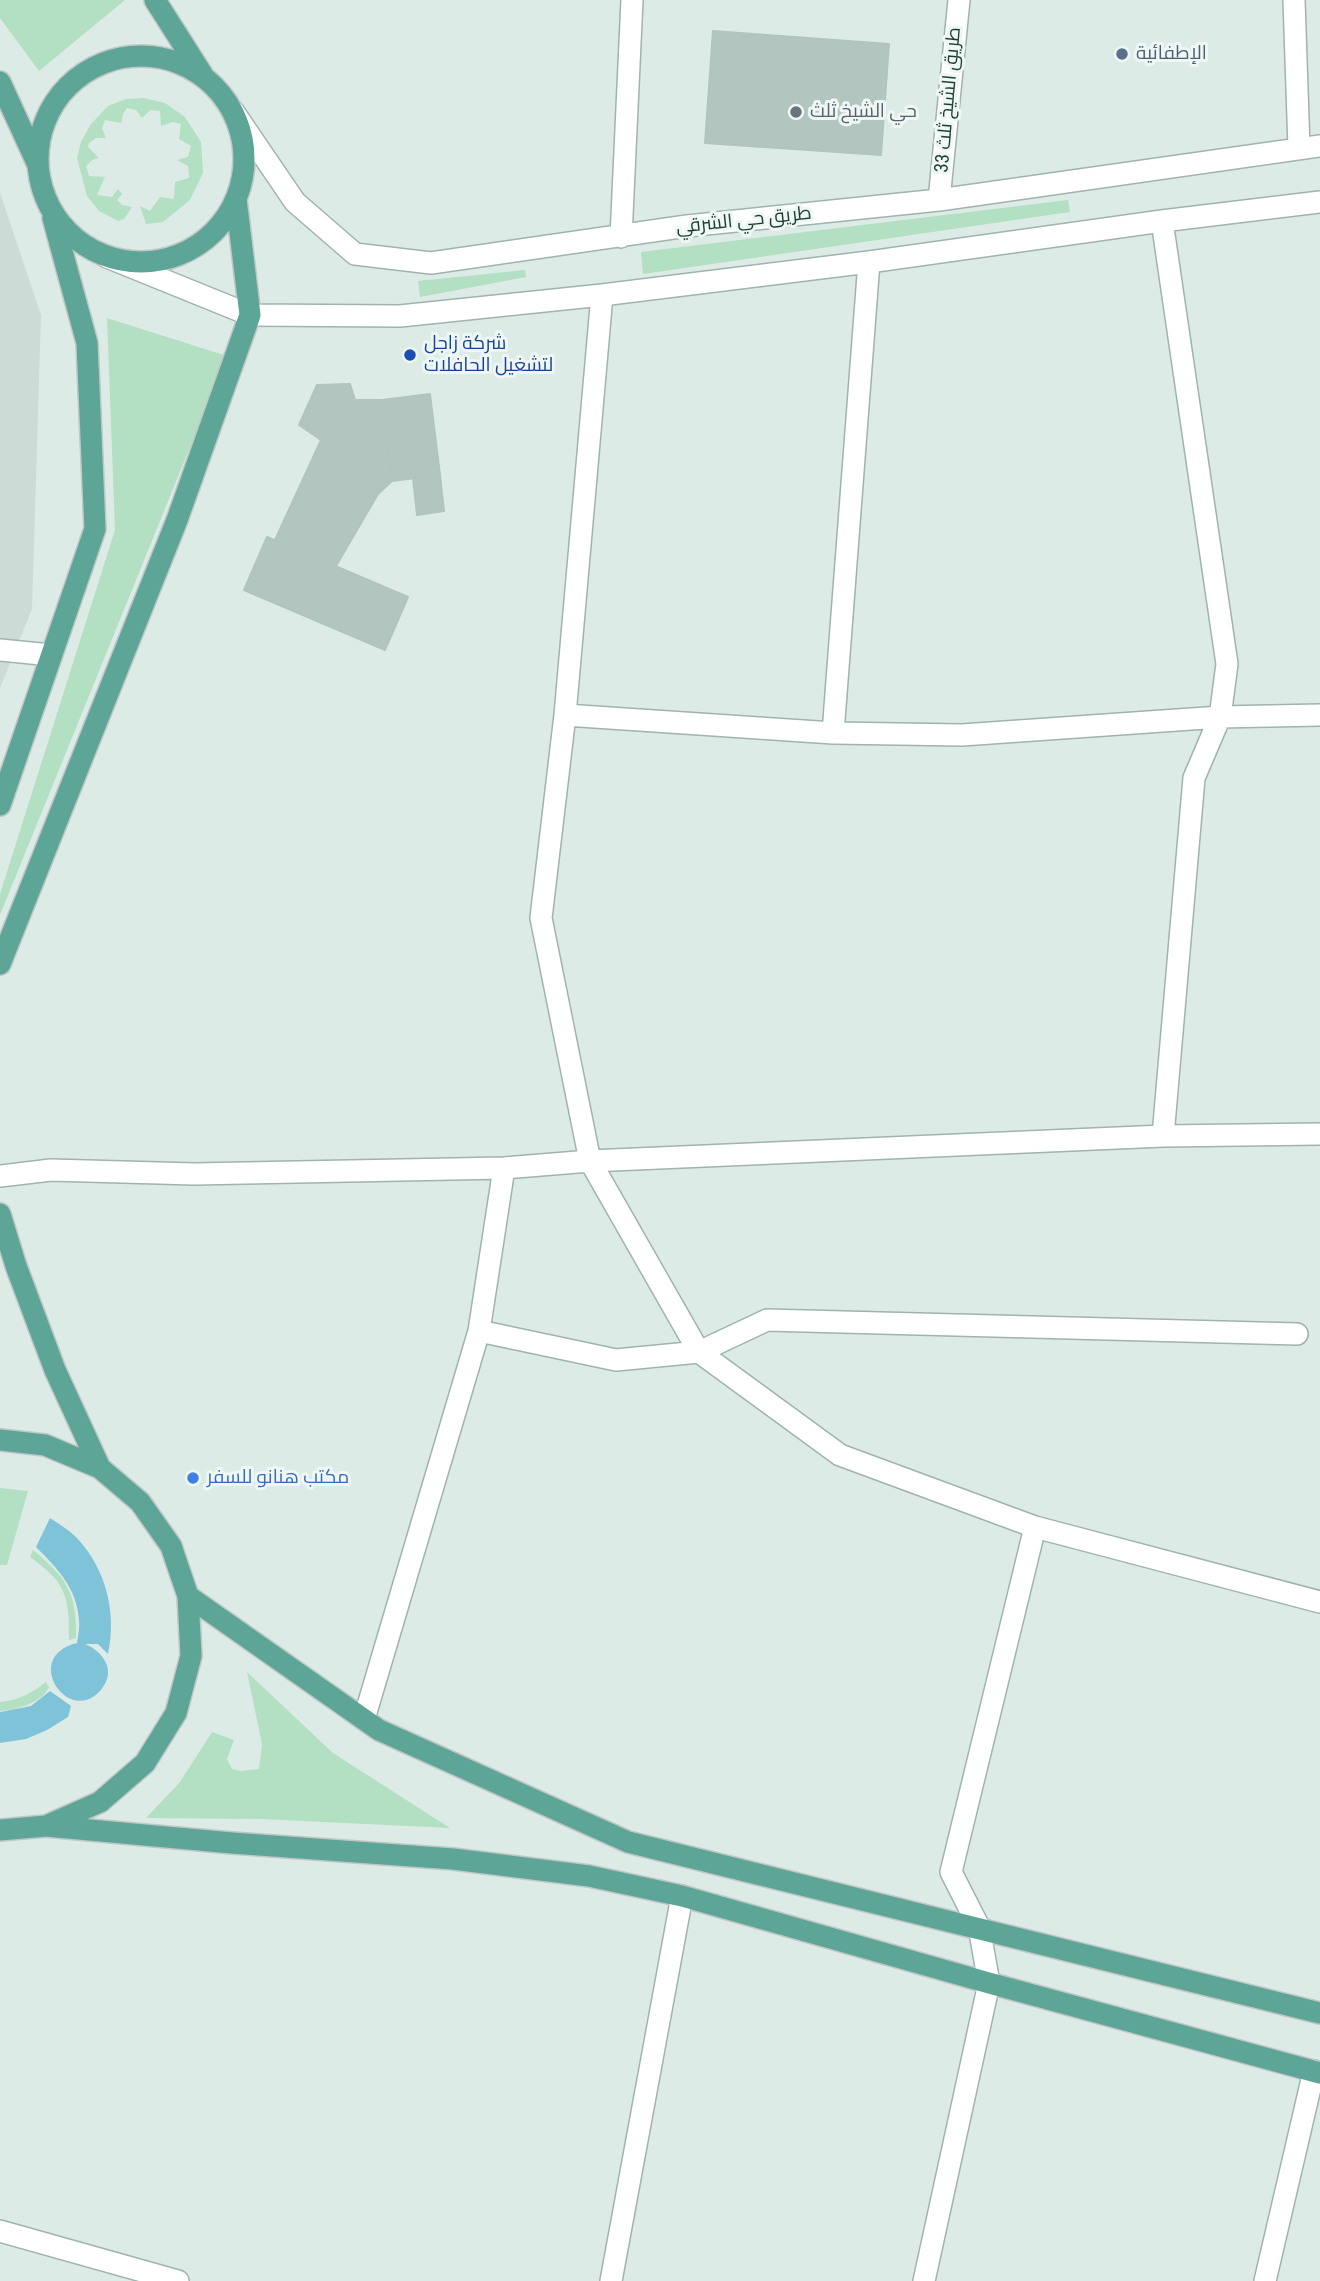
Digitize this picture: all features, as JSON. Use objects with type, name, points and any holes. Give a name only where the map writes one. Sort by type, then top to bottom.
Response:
[{"type":"main road","points":[[155,0],[205,78]]},
{"type":"main road","points":[[38,166],[42,134],[54,104],[67,88],[83,74],[102,64],[143,55],[159,57],[192,69],[205,78],[233,111],[244,146],[242,182],[227,217],[215,232],[183,254],[145,263],[107,257],[74,239],[50,209]]},
{"type":"main road","points":[[0,82],[38,166],[87,343],[94,529],[0,806]]},
{"type":"main road","points":[[0,964],[177,520],[250,315],[236,199]]},
{"type":"main road","points":[[0,1214],[16,1266],[55,1370],[100,1468]]},
{"type":"main road","points":[[0,1440],[44,1445],[100,1468],[141,1502],[171,1546],[188,1596],[191,1656],[176,1713],[145,1763],[100,1802],[46,1826]]},
{"type":"main road","points":[[188,1596],[379,1730],[628,1842],[1320,2013]]},
{"type":"main road","points":[[0,1830],[46,1826],[453,1859],[589,1876],[682,1896],[1317,2072]]},
{"type":"street","points":[[621,237],[632,0]]},
{"type":"street","name":"طريق الشيخ ثلث 33","points":[[939,200],[959,0]]},
{"type":"street","points":[[1294,0],[1298,148]]},
{"type":"street","name":"طريق حي الشرقي","points":[[233,111],[295,202],[355,254],[431,263],[687,226],[939,200],[1320,146]]},
{"type":"street","points":[[107,257],[250,315],[400,316],[602,295],[869,262],[1320,202]]},
{"type":"street","points":[[1162,221],[1227,664],[1220,718],[1194,778],[1163,1136]]},
{"type":"street","points":[[833,733],[869,262]]},
{"type":"street","points":[[602,295],[565,715],[541,918],[590,1161],[699,1352],[840,1455],[1035,1527],[1320,1602]]},
{"type":"street","points":[[0,650],[51,655]]},
{"type":"street","points":[[565,715],[833,733],[962,735],[1220,718],[1320,715]]},
{"type":"street","points":[[0,1176],[51,1170],[194,1174],[504,1168],[590,1161],[1163,1136],[1320,1134]]},
{"type":"street","points":[[364,1719],[479,1331],[504,1168]]},
{"type":"street","points":[[479,1331],[616,1360],[699,1352],[767,1320],[1297,1334]]},
{"type":"street","points":[[924,2281],[989,1983],[979,1927],[951,1872],[1035,1527]]},
{"type":"street","points":[[611,2281],[682,1896]]},
{"type":"street","points":[[1265,2281],[1317,2072]]},
{"type":"street","points":[[0,2231],[178,2281]]},
{"type":"shaded area","points":[[0,193],[41,315],[32,609],[0,688]]},
{"type":"green space","points":[[0,0],[125,0],[39,71],[0,18]]},
{"type":"green space","points":[[144,98],[165,103],[185,117],[201,142],[203,173],[190,200],[163,222],[146,224],[140,206],[150,211],[160,197],[174,199],[175,182],[189,178],[188,166],[177,160],[188,157],[191,146],[179,139],[181,124],[173,122],[161,126],[160,111],[150,110],[142,118],[136,110],[127,108],[121,123],[105,120],[102,128],[106,138],[96,138],[89,143],[88,147],[99,158],[86,166],[89,176],[105,177],[97,195],[112,197],[118,189],[122,194],[117,200],[122,205],[132,207],[124,219],[118,221],[99,211],[87,196],[77,158],[81,142],[91,124],[108,106],[126,99]]},
{"type":"green space","points":[[1068,200],[1070,212],[643,274],[641,252]]},
{"type":"green space","points":[[525,270],[526,277],[420,297],[418,281]]},
{"type":"green space","points":[[107,318],[227,356],[0,915],[0,894],[115,530]]},
{"type":"green space","points":[[0,1488],[28,1491],[7,1565],[0,1565]]},
{"type":"green space","points":[[33,1550],[54,1569],[68,1588],[74,1609],[76,1638],[69,1640],[68,1613],[59,1583],[30,1557]]},
{"type":"green space","points":[[247,1672],[333,1753],[450,1828],[260,1819],[146,1818],[180,1782],[212,1732],[234,1740],[227,1759],[232,1769],[259,1769],[262,1744]]},
{"type":"green space","points":[[46,1682],[49,1688],[34,1702],[0,1711],[0,1702],[24,1696]]},
{"type":"water","points":[[50,1518],[74,1535],[87,1550],[102,1578],[110,1607],[108,1654],[98,1644],[85,1644],[102,1656],[108,1667],[107,1680],[91,1698],[78,1701],[66,1696],[57,1687],[52,1675],[52,1662],[60,1651],[77,1643],[79,1623],[70,1588],[36,1547]]},
{"type":"water","points":[[50,1691],[71,1706],[68,1717],[26,1739],[0,1743],[0,1712],[31,1706]]},
{"type":"building","name":"حي الشيخ ثلث","points":[[713,31],[889,44],[881,155],[705,143]]},
{"type":"building","points":[[350,384],[355,400],[382,400],[392,481],[378,494],[316,451],[321,440],[299,425],[317,385]]},
{"type":"building","points":[[430,394],[440,475],[392,481],[382,400]]},
{"type":"building","points":[[316,451],[378,494],[336,566],[275,540]]},
{"type":"building","points":[[440,475],[444,511],[417,515],[413,478]]},
{"type":"building","points":[[267,537],[408,597],[385,650],[244,590]]},
{"type":"place","name":"الإطفائية","points":[[1122,54]]},
{"type":"place","name":"حي الشيخ ثلث","points":[[796,112]]},
{"type":"place","name":"شركة زاجل لتشغيل الحافلات","points":[[410,355]]},
{"type":"place","name":"مكتب هنانو للسفر","points":[[193,1478]]}]
